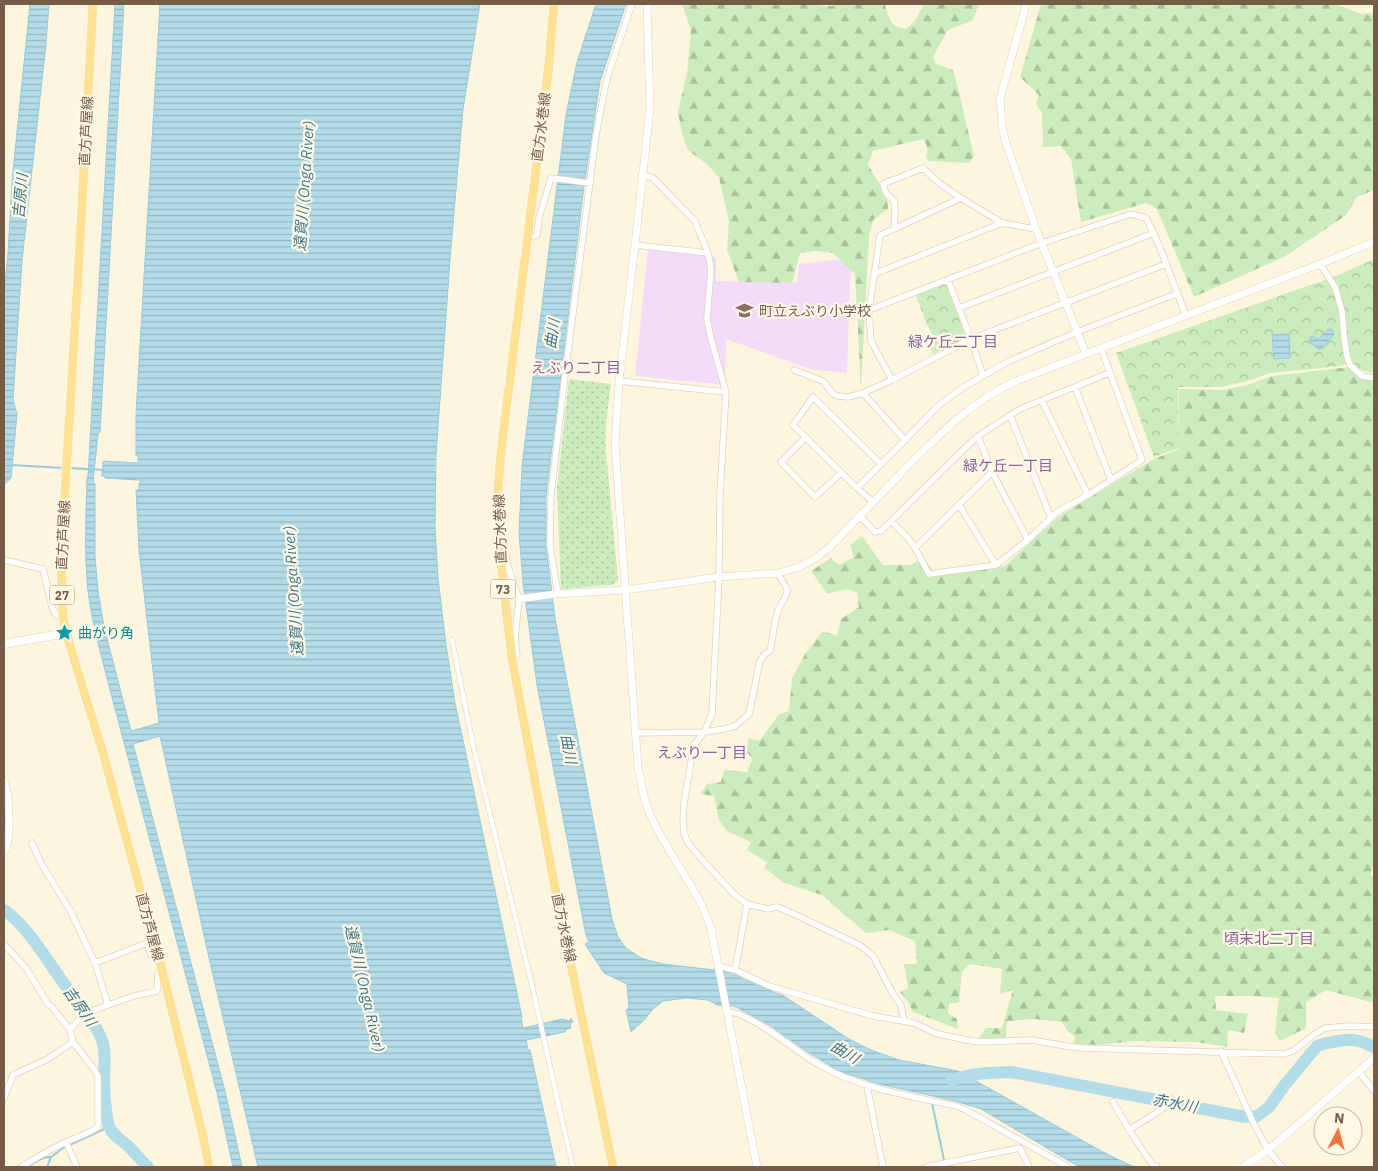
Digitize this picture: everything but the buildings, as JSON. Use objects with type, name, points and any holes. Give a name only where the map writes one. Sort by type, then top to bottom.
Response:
[{"type":"main road","name":"直方芦屋線","points":[[93,4],[80,258],[61,558],[63,618],[103,753],[161,966],[209,1167]]},
{"type":"main road","name":"直方水巻線","points":[[554,4],[548,74],[501,452],[498,490],[498,539],[512,658],[556,893],[613,1167]]},
{"type":"main road","points":[[4,644],[66,633]]},
{"type":"street","points":[[556,594],[550,546],[551,495],[596,135],[607,78],[632,4]]},
{"type":"street","points":[[647,4],[650,109],[619,381],[615,444],[638,766],[644,799],[658,832],[688,880],[707,917],[757,1167]]},
{"type":"street","points":[[1025,4],[1025,10],[1000,99],[1000,113],[1005,140],[1036,229],[1086,354]]},
{"type":"street","points":[[894,229],[894,201],[886,193],[883,184],[923,168],[939,183],[1002,223],[1036,229]]},
{"type":"street","points":[[642,174],[653,178],[695,221],[708,253],[711,269],[707,320],[726,392],[720,494],[719,577],[712,714],[704,732],[694,745],[684,803],[684,833],[688,843],[707,865],[735,895],[747,904],[768,909],[777,907],[792,912],[861,946],[874,956],[900,1005],[904,1021]]},
{"type":"street","points":[[527,239],[537,235],[539,218],[551,178],[590,183]]},
{"type":"street","points":[[892,380],[871,341],[869,310],[880,235],[961,198]]},
{"type":"street","points":[[869,310],[1042,243],[1131,214],[1146,218],[1154,233],[1176,294],[1186,315]]},
{"type":"street","points":[[874,274],[1002,223]]},
{"type":"street","points":[[959,308],[1154,233]]},
{"type":"street","points":[[519,598],[626,590],[719,577],[778,573],[799,567],[816,558],[830,547],[946,427],[996,390],[1374,242]]},
{"type":"street","points":[[635,246],[708,253]]},
{"type":"street","points":[[794,370],[823,381],[833,394],[838,396],[863,393],[971,339],[1166,264]]},
{"type":"street","points":[[1320,264],[1335,287],[1342,311],[1344,336],[1350,365],[1362,376],[1374,378]]},
{"type":"street","points":[[948,280],[971,339],[982,376]]},
{"type":"street","points":[[857,488],[939,405],[962,388],[1007,362],[1077,332],[1176,294]]},
{"type":"street","points":[[892,522],[908,538],[929,574],[996,565],[1028,540],[1057,512],[1088,495],[1142,460],[1101,348]]},
{"type":"street","points":[[860,516],[875,532],[881,531],[978,436],[1020,409],[1109,372]]},
{"type":"street","points":[[619,381],[726,392]]},
{"type":"street","points":[[1074,387],[1111,480]]},
{"type":"street","points":[[863,393],[905,440]]},
{"type":"street","points":[[874,502],[841,473],[794,425],[813,397],[880,463]]},
{"type":"street","points":[[1042,401],[1088,495]]},
{"type":"street","points":[[1010,415],[1051,518]]},
{"type":"street","points":[[978,436],[992,472],[1028,540]]},
{"type":"street","points":[[806,437],[780,462],[815,497],[841,473]]},
{"type":"street","points":[[915,548],[992,472]]},
{"type":"street","points":[[959,505],[996,565]]},
{"type":"street","points":[[498,539],[504,548],[508,567],[519,598],[515,638],[517,655],[512,658]]},
{"type":"street","points":[[4,560],[43,569],[55,614],[63,618]]},
{"type":"street","points":[[636,732],[704,732],[724,729],[735,726],[749,714],[760,661],[770,651],[774,623],[779,608],[788,593],[778,573]]},
{"type":"street","points":[[452,640],[473,745],[532,985],[573,1167]]},
{"type":"street","points":[[4,781],[8,795],[9,839],[8,848],[4,852]]},
{"type":"street","points":[[32,843],[42,865],[72,912],[95,963],[108,1005]]},
{"type":"street","points":[[735,970],[747,904]]},
{"type":"street","points":[[70,1030],[81,1016],[134,996],[157,991],[158,974],[161,966],[151,955],[147,943],[95,963]]},
{"type":"street","points":[[4,944],[26,968],[48,1004],[70,1030],[73,1042],[98,1076],[98,1127],[21,1167]]},
{"type":"street","points":[[718,968],[735,970],[769,986],[873,1016],[914,1023],[938,1034],[980,1042],[1032,1040],[1082,1048],[1284,1054],[1293,1051],[1325,1028],[1349,1026],[1374,1027]]},
{"type":"street","points":[[726,1010],[733,1011],[764,1028],[821,1067],[867,1086],[956,1106],[975,1114],[1068,1167]]},
{"type":"street","points":[[4,1098],[13,1075],[46,1060],[73,1042]]},
{"type":"street","points":[[1221,1051],[1253,1122],[1268,1150],[1282,1167]]},
{"type":"street","points":[[1243,1167],[1268,1150],[1374,1058]]},
{"type":"street","points":[[1359,1072],[1374,1091]]},
{"type":"street","points":[[867,1086],[883,1167]]},
{"type":"street","points":[[1129,1130],[1161,1110],[1171,1098]]},
{"type":"street","points":[[1113,1102],[1152,1164],[1157,1167]]},
{"type":"street","points":[[66,1142],[77,1167]]},
{"type":"street","points":[[926,1167],[944,1166],[1020,1148],[1029,1167]]},
{"type":"shaded area","name":"町立えぶり小学校","points":[[648,249],[716,257],[716,281],[797,283],[799,264],[851,258],[847,373],[810,369],[726,339],[725,385],[635,376]]},
{"type":"green space","points":[[682,4],[820,4],[832,6],[835,4],[885,4],[891,21],[897,26],[906,29],[915,21],[924,4],[979,4],[973,20],[948,30],[933,57],[936,64],[953,70],[974,156],[969,163],[929,161],[926,158],[927,148],[923,139],[873,151],[868,165],[887,196],[888,209],[873,220],[869,236],[861,388],[855,274],[833,253],[816,251],[800,253],[792,283],[739,282],[727,250],[729,221],[719,178],[708,165],[688,150],[682,134],[678,112],[687,73],[691,30]]},
{"type":"green space","points":[[1041,4],[1336,4],[1361,14],[1374,13],[1374,190],[1357,197],[1345,216],[1284,257],[1194,297],[1157,209],[1146,203],[1081,222],[1071,159],[1061,146],[1043,147],[1042,113],[1036,104],[1039,95],[1020,77]]},
{"type":"green space","points":[[1374,259],[1374,373],[1363,371],[1354,364],[1270,373],[1222,387],[1178,387],[1179,448],[1154,457],[1116,353],[1336,276]]},
{"type":"green space","points":[[943,284],[946,285],[965,334],[963,339],[933,354],[930,348],[935,346],[935,338],[926,323],[916,295]]},
{"type":"green space","points":[[1349,367],[1361,379],[1374,380],[1374,865],[1370,875],[1374,877],[1374,1003],[1326,990],[1306,1002],[1306,1028],[1280,1041],[1275,1033],[1279,998],[1215,996],[1216,1010],[1248,1014],[1244,1033],[1228,1030],[1227,1047],[1196,1042],[1133,1041],[1099,1045],[1074,1044],[1075,1036],[1068,1032],[1062,1022],[1035,1019],[1007,1021],[1006,1038],[979,1038],[986,1028],[1002,1028],[1013,990],[1000,994],[1002,969],[970,964],[962,972],[959,1002],[949,1004],[948,1013],[957,1019],[958,1029],[913,1012],[900,992],[908,988],[904,964],[917,964],[915,941],[890,930],[866,933],[822,895],[784,883],[765,868],[767,862],[747,850],[751,842],[727,831],[719,820],[714,796],[700,794],[707,784],[721,782],[724,770],[747,772],[753,758],[747,753],[748,739],[760,740],[779,714],[789,711],[792,679],[805,654],[823,631],[837,636],[841,619],[859,607],[857,593],[848,589],[827,594],[811,571],[831,558],[839,565],[854,557],[850,545],[862,536],[883,565],[911,565],[923,557],[937,576],[1005,566],[1058,517],[1154,459],[1179,449],[1179,389],[1223,390],[1247,385],[1272,376]]},
{"type":"green space","points":[[569,379],[611,384],[606,424],[606,452],[618,580],[613,585],[561,589],[557,487]]},
{"type":"water","points":[[30,4],[49,4],[22,261],[13,400],[17,414],[11,478],[4,485],[4,292],[12,181]]},
{"type":"water","name":"遠賀川 (Onga River)","points":[[115,4],[124,4],[100,432],[98,434],[93,482],[95,484],[95,556],[98,591],[104,627],[131,731],[159,723],[139,550],[136,490],[139,490],[141,482],[140,480],[105,478],[102,475],[104,461],[138,463],[138,456],[136,455],[136,414],[160,4],[480,4],[463,109],[451,247],[436,455],[435,528],[438,578],[455,703],[523,1028],[562,1019],[570,1021],[571,1018],[573,1022],[570,1023],[571,1028],[565,1030],[565,1032],[526,1040],[528,1050],[530,1050],[556,1167],[258,1167],[160,736],[133,744],[225,1091],[242,1167],[233,1167],[217,1093],[100,650],[88,591],[86,549],[87,478]]},
{"type":"water","name":"曲川","points":[[596,4],[626,4],[600,81],[584,186],[546,496],[546,546],[555,618],[612,919],[618,937],[626,948],[641,958],[662,964],[733,972],[743,979],[784,996],[849,1039],[871,1050],[899,1060],[958,1071],[1103,1152],[1134,1167],[1079,1167],[981,1109],[955,1101],[879,1084],[839,1071],[769,1025],[734,1006],[717,1005],[708,1000],[686,998],[663,1001],[631,1032],[626,1010],[629,1008],[627,984],[604,973],[585,944],[589,942],[586,935],[537,685],[523,583],[519,533],[522,466],[566,115],[577,62]]},
{"type":"water","points":[[1330,329],[1334,334],[1322,349],[1318,349],[1310,342],[1311,336],[1318,339]]},
{"type":"water","points":[[1289,334],[1290,358],[1274,359],[1272,335]]},
{"type":"waterway","points":[[11,465],[64,468]]},
{"type":"waterway","points":[[69,468],[104,470]]},
{"type":"waterway","name":"吉原川","points":[[4,910],[22,926],[38,946],[100,1035],[105,1057],[104,1091],[110,1129],[148,1167]]},
{"type":"waterway","name":"赤水川","points":[[952,1080],[974,1075],[1011,1072],[1245,1117],[1257,1116],[1269,1107],[1317,1046],[1350,1040],[1363,1042],[1374,1047]]},
{"type":"waterway","points":[[932,1103],[944,1160]]},
{"type":"waterway","points":[[47,1167],[51,1157],[63,1148],[109,1127]]},
{"type":"waterway","points":[[27,1167],[41,1159],[51,1157]]},
{"type":"place","name":"町立えぶり小学校","points":[[745,311]]},
{"type":"place","name":"曲がり角","points":[[64,633]]},
{"type":"district","name":"緑ケ丘二丁目","points":[[953,341]]},
{"type":"district","name":"えぶり二丁目","points":[[576,367]]},
{"type":"district","name":"緑ケ丘一丁目","points":[[1008,465]]},
{"type":"district","name":"えぶり一丁目","points":[[702,752]]},
{"type":"district","name":"頃末北二丁目","points":[[1269,938]]}]
